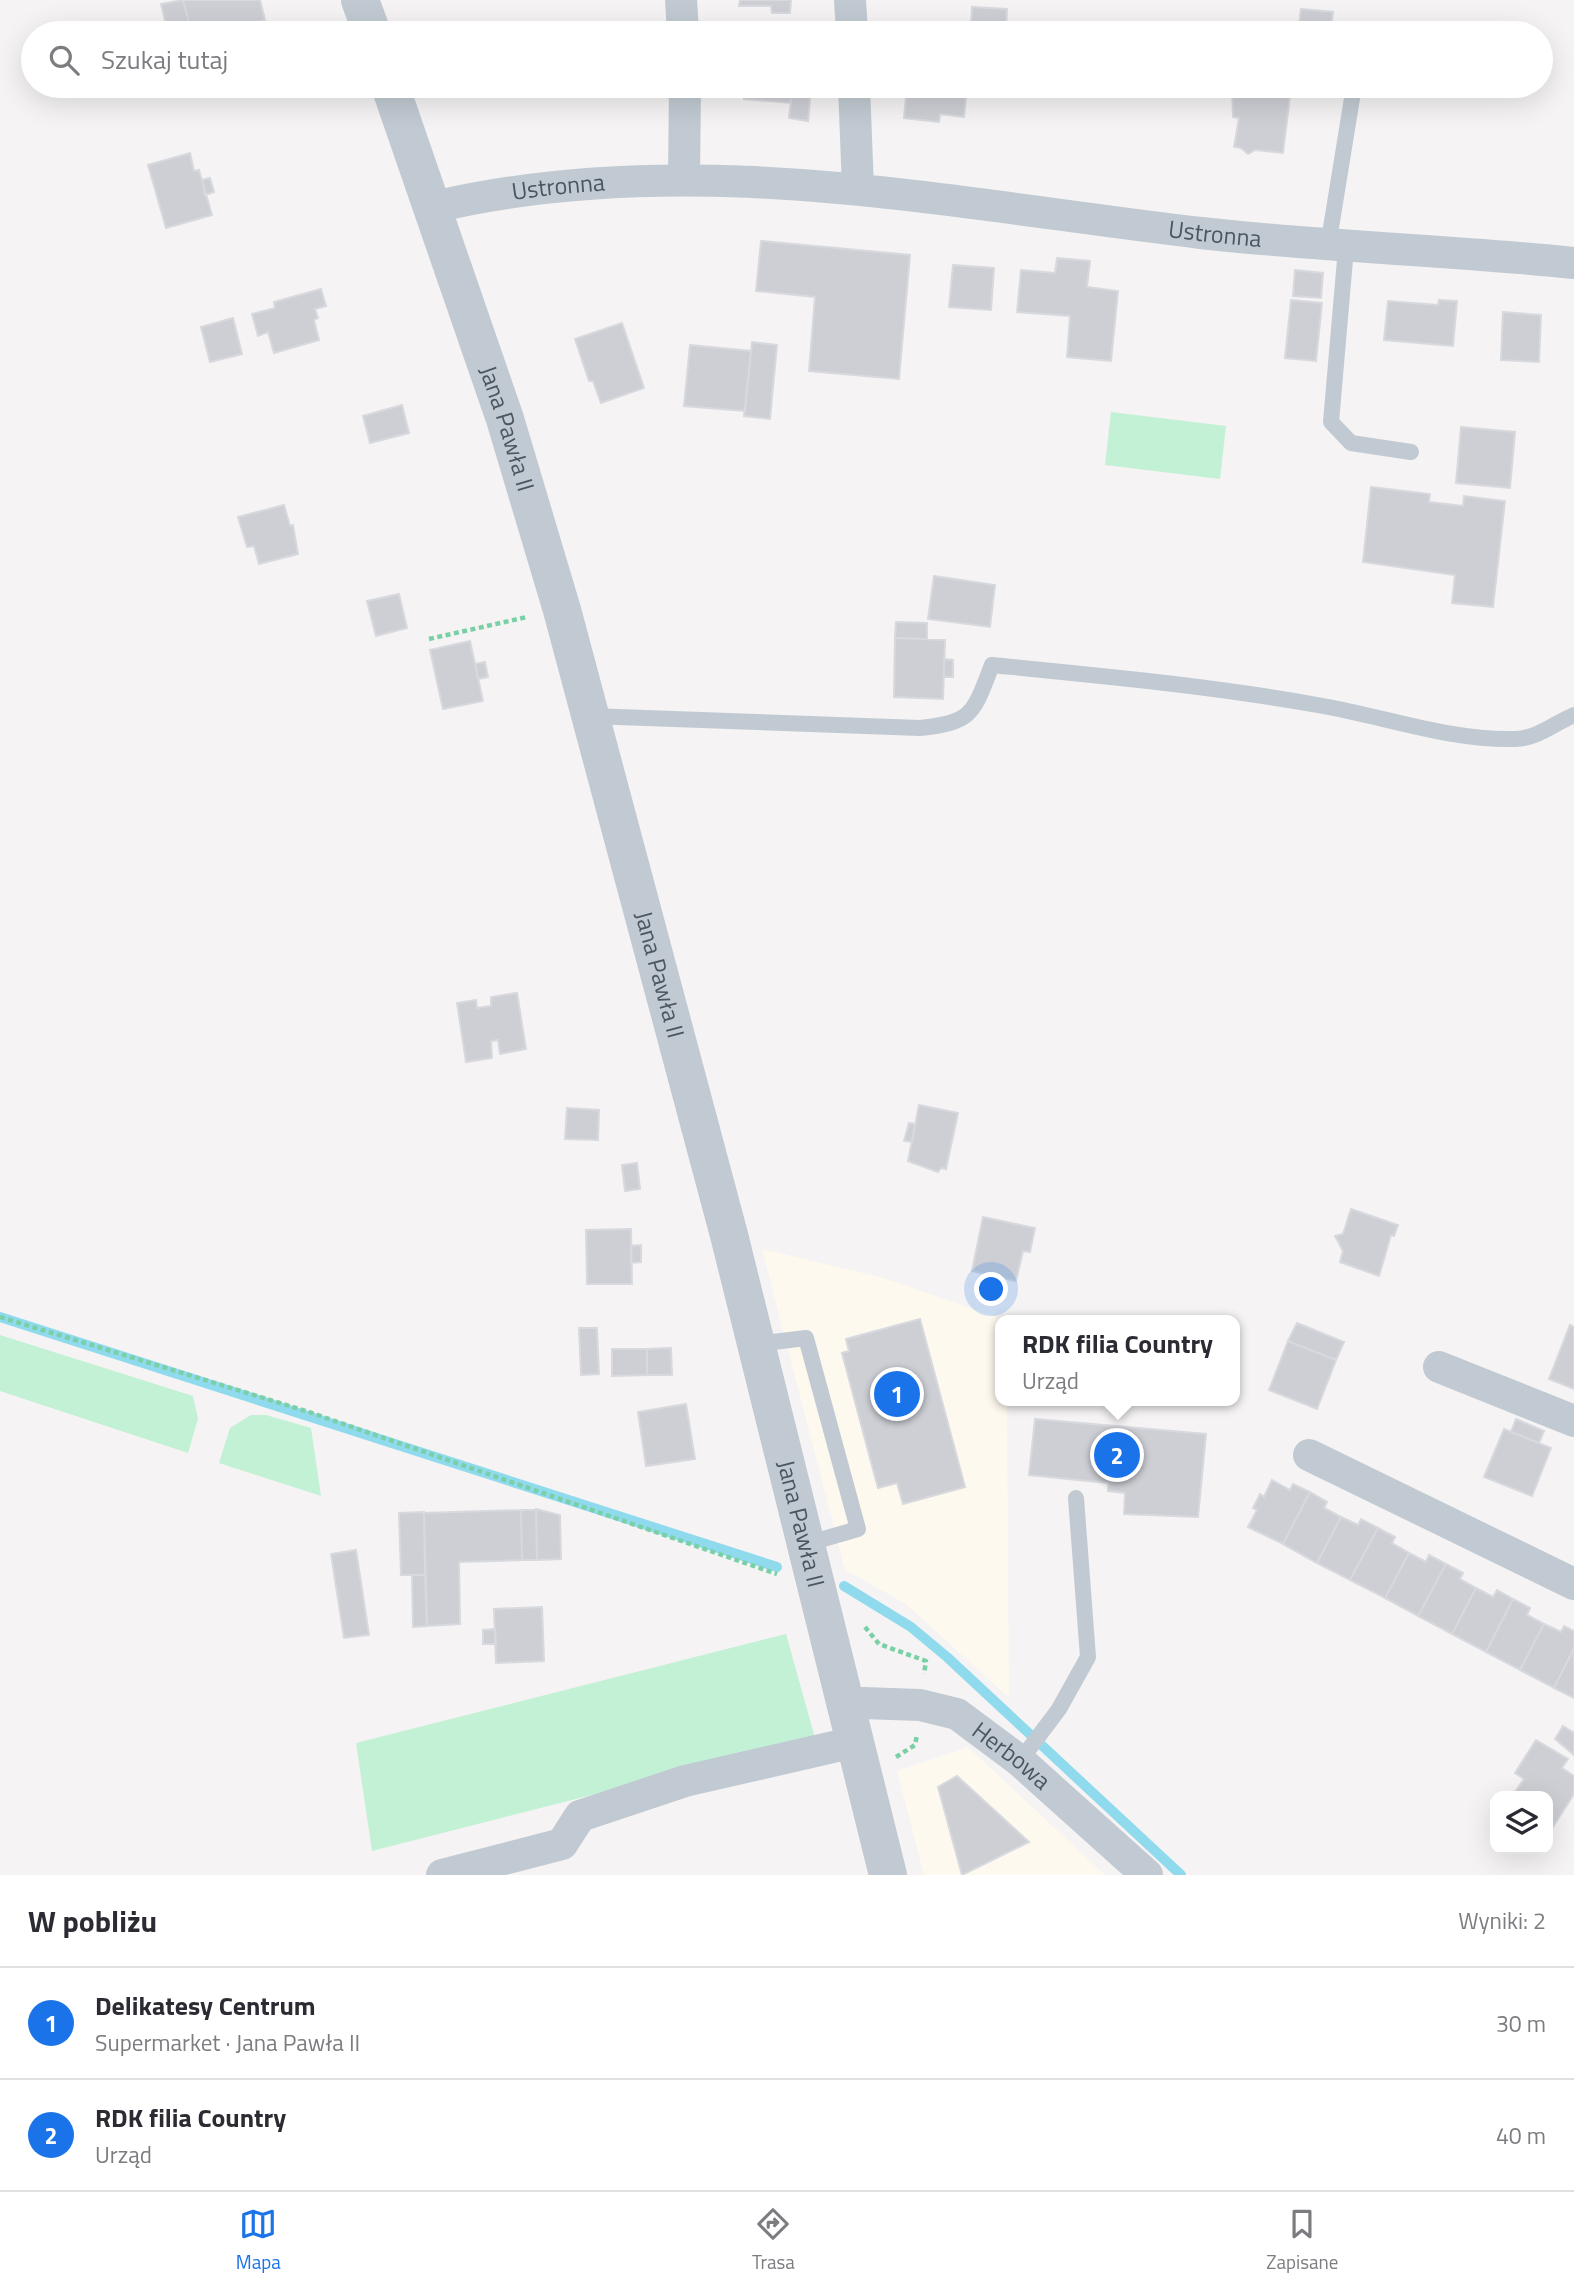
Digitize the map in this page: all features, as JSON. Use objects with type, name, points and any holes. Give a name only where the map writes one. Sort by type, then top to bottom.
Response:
[{"type":"street","points":[[360,0],[368,21]]},
{"type":"street","points":[[681,0],[682,21]]},
{"type":"street","points":[[850,0],[851,21]]},
{"type":"street","name":"Jana Pawła II","points":[[394,98],[505,419],[562,610],[757,1344],[888,1875]]},
{"type":"street","points":[[684,178],[685,98]]},
{"type":"street","points":[[854,98],[858,189]]},
{"type":"street","name":"Ustronna","points":[[434,207],[490,196],[613,181],[684,178],[858,189],[1337,247],[1574,263]]},
{"type":"street","points":[[1439,1367],[1574,1421]]},
{"type":"street","points":[[1309,1455],[1574,1584]]},
{"type":"street","name":"Herbowa","points":[[442,1875],[562,1844],[580,1815],[851,1724],[863,1703],[920,1705],[957,1714],[1020,1760],[1147,1875]]},
{"type":"lane","points":[[1353,98],[1337,247],[1331,422],[1351,443],[1411,452]]},
{"type":"lane","points":[[590,716],[920,728],[953,725],[967,715],[978,699],[992,665],[1185,685],[1295,702],[1471,736],[1518,739],[1539,734],[1574,715]]},
{"type":"lane","points":[[757,1344],[806,1338],[858,1529],[806,1544]]},
{"type":"lane","points":[[1020,1760],[1059,1709],[1088,1657],[1076,1498]]},
{"type":"path","points":[[429,639],[562,610]]},
{"type":"path","points":[[0,1317],[306,1411],[784,1577]]},
{"type":"shaded area","points":[[762,1249],[884,1278],[995,1317],[995,1406],[1007,1406],[1009,1698],[906,1604],[845,1570]]},
{"type":"shaded area","points":[[968,1747],[1105,1875],[924,1875],[897,1771]]},
{"type":"green space","points":[[1111,412],[1226,426],[1220,479],[1105,465]]},
{"type":"green space","points":[[0,1335],[193,1396],[198,1419],[188,1453],[0,1391]]},
{"type":"green space","points":[[251,1415],[266,1415],[311,1428],[321,1496],[219,1463],[230,1428]]},
{"type":"green space","points":[[786,1634],[815,1738],[372,1851],[356,1743]]},
{"type":"building","points":[[183,0],[260,0],[265,20],[261,21],[189,21]]},
{"type":"building","points":[[183,0],[189,21],[165,21],[161,4]]},
{"type":"building","points":[[740,0],[791,0],[790,13],[772,13],[771,6],[739,6]]},
{"type":"building","points":[[972,7],[1007,9],[1006,21],[971,21]]},
{"type":"building","points":[[1301,9],[1333,12],[1332,21],[1300,21]]},
{"type":"building","points":[[744,98],[792,98],[791,103]]},
{"type":"building","points":[[792,98],[810,98],[808,121],[789,118]]},
{"type":"building","points":[[906,98],[966,98],[964,117],[940,114],[939,122],[904,118]]},
{"type":"building","points":[[1232,98],[1290,98],[1283,153],[1255,150],[1248,154],[1241,148],[1234,147],[1239,118],[1233,117]]},
{"type":"building","points":[[190,153],[194,171],[199,170],[212,215],[166,228],[148,165]]},
{"type":"building","points":[[210,178],[214,192],[205,195],[202,180]]},
{"type":"building","points":[[761,241],[910,255],[899,379],[809,371],[815,297],[756,291]]},
{"type":"building","points":[[1057,258],[1090,261],[1087,287],[1118,291],[1111,361],[1067,357],[1070,316],[1017,312],[1021,270],[1055,273]]},
{"type":"building","points":[[953,265],[994,268],[991,310],[949,307]]},
{"type":"building","points":[[1295,270],[1323,273],[1321,298],[1293,296]]},
{"type":"building","points":[[321,289],[326,306],[315,309],[318,318],[314,320],[319,340],[274,353],[268,332],[258,336],[252,314],[275,308],[274,302]]},
{"type":"building","points":[[1291,300],[1322,303],[1316,361],[1285,358]]},
{"type":"building","points":[[1439,300],[1457,301],[1453,346],[1384,340],[1388,301],[1438,305]]},
{"type":"building","points":[[1503,312],[1541,315],[1539,362],[1501,360]]},
{"type":"building","points":[[233,318],[242,354],[210,362],[201,327]]},
{"type":"building","points":[[622,323],[644,388],[601,403],[593,381],[589,381],[575,339]]},
{"type":"building","points":[[752,342],[777,345],[770,419],[744,416]]},
{"type":"building","points":[[690,345],[751,351],[745,411],[684,406]]},
{"type":"building","points":[[402,405],[409,433],[370,443],[363,416]]},
{"type":"building","points":[[1461,427],[1515,432],[1510,488],[1456,483]]},
{"type":"building","points":[[1371,487],[1430,494],[1429,502],[1463,506],[1464,496],[1505,501],[1493,607],[1452,603],[1455,575],[1363,562]]},
{"type":"building","points":[[284,505],[290,526],[293,525],[298,554],[259,564],[254,546],[247,547],[238,517]]},
{"type":"building","points":[[934,576],[995,585],[990,627],[928,619]]},
{"type":"building","points":[[399,594],[407,628],[376,636],[367,601]]},
{"type":"building","points":[[896,622],[927,623],[927,639],[895,638]]},
{"type":"building","points":[[895,638],[945,640],[943,699],[894,697]]},
{"type":"building","points":[[470,641],[483,701],[443,709],[430,650]]},
{"type":"building","points":[[944,659],[953,660],[953,677],[944,677]]},
{"type":"building","points":[[485,662],[488,677],[478,679],[475,664]]},
{"type":"building","points":[[517,993],[526,1049],[500,1054],[498,1040],[491,1041],[492,1058],[466,1062],[457,1003],[476,1000],[477,1008],[491,1006],[491,997]]},
{"type":"building","points":[[919,1105],[958,1113],[946,1169],[941,1168],[938,1172],[908,1161]]},
{"type":"building","points":[[567,1108],[599,1110],[598,1140],[565,1139]]},
{"type":"building","points":[[909,1123],[915,1124],[912,1142],[904,1141]]},
{"type":"building","points":[[637,1163],[640,1189],[625,1191],[622,1165]]},
{"type":"building","points":[[1351,1209],[1398,1225],[1394,1236],[1391,1235],[1379,1276],[1340,1262],[1343,1251],[1335,1236],[1343,1234]]},
{"type":"building","points":[[983,1217],[1035,1228],[1030,1252],[1023,1251],[1016,1281],[972,1271]]},
{"type":"building","points":[[631,1229],[632,1284],[587,1284],[586,1230]]},
{"type":"building","points":[[641,1245],[641,1262],[631,1263],[631,1246]]},
{"type":"building","points":[[920,1319],[965,1487],[903,1504],[897,1483],[878,1488],[842,1353],[849,1351],[846,1339]]},
{"type":"building","points":[[1297,1323],[1344,1342],[1336,1360],[1288,1341]]},
{"type":"building","points":[[1570,1325],[1574,1327],[1574,1389],[1549,1379]]},
{"type":"building","points":[[579,1328],[597,1328],[599,1374],[581,1375]]},
{"type":"building","points":[[1288,1341],[1336,1360],[1317,1409],[1269,1390]]},
{"type":"building","points":[[671,1348],[672,1375],[647,1375],[647,1349]]},
{"type":"building","points":[[612,1349],[647,1349],[647,1375],[612,1376]]},
{"type":"building","points":[[686,1404],[695,1459],[646,1466],[638,1412]]},
{"type":"building","points":[[1035,1419],[1206,1434],[1198,1517],[1124,1514],[1125,1493],[1108,1491],[1108,1483],[1029,1475]]},
{"type":"building","points":[[1516,1419],[1544,1431],[1539,1443],[1511,1432]]},
{"type":"building","points":[[1504,1429],[1551,1448],[1532,1496],[1484,1477]]},
{"type":"building","points":[[1272,1480],[1290,1490],[1293,1484],[1310,1492],[1283,1544],[1248,1527],[1257,1510],[1253,1508],[1260,1494],[1264,1497]]},
{"type":"building","points":[[1310,1492],[1327,1502],[1324,1508],[1341,1517],[1317,1563],[1283,1544]]},
{"type":"building","points":[[536,1509],[560,1515],[561,1559],[537,1560]]},
{"type":"building","points":[[521,1510],[536,1510],[537,1560],[522,1560]]},
{"type":"building","points":[[521,1510],[522,1560],[459,1562],[460,1624],[427,1626],[424,1513]]},
{"type":"building","points":[[424,1512],[425,1575],[401,1575],[399,1513]]},
{"type":"building","points":[[1341,1517],[1358,1525],[1361,1519],[1378,1528],[1350,1580],[1317,1563]]},
{"type":"building","points":[[1378,1528],[1395,1537],[1392,1543],[1409,1553],[1385,1598],[1350,1580]]},
{"type":"building","points":[[356,1550],[369,1635],[344,1638],[331,1554]]},
{"type":"building","points":[[1409,1553],[1426,1562],[1429,1555],[1446,1564],[1418,1616],[1385,1598]]},
{"type":"building","points":[[1446,1564],[1463,1573],[1460,1579],[1476,1588],[1452,1634],[1418,1616]]},
{"type":"building","points":[[412,1575],[425,1575],[427,1626],[413,1627]]},
{"type":"building","points":[[1476,1588],[1493,1597],[1497,1590],[1513,1599],[1486,1652],[1452,1634]]},
{"type":"building","points":[[1513,1599],[1530,1608],[1527,1615],[1544,1624],[1520,1670],[1486,1652]]},
{"type":"building","points":[[542,1607],[544,1661],[496,1663],[494,1609]]},
{"type":"building","points":[[1544,1624],[1561,1632],[1564,1626],[1574,1631],[1574,1648],[1554,1688],[1520,1670]]},
{"type":"building","points":[[495,1629],[496,1644],[483,1644],[483,1630]]},
{"type":"building","points":[[1574,1648],[1574,1698],[1554,1688]]},
{"type":"building","points":[[1563,1726],[1574,1733],[1574,1755],[1555,1739]]},
{"type":"building","points":[[1536,1740],[1568,1759],[1562,1768],[1574,1776],[1574,1794],[1553,1827],[1553,1791],[1516,1791],[1524,1779],[1515,1773]]},
{"type":"building","points":[[957,1776],[1029,1842],[962,1875],[938,1787]]},
{"type":"waterway","points":[[0,1317],[777,1567]]},
{"type":"waterway","points":[[844,1586],[911,1627],[947,1657],[1181,1875]]},
{"type":"place","name":"Delikatesy Centrum","points":[[897,1394]]},
{"type":"place","name":"RDK filia Country","points":[[1117,1455]]}]
